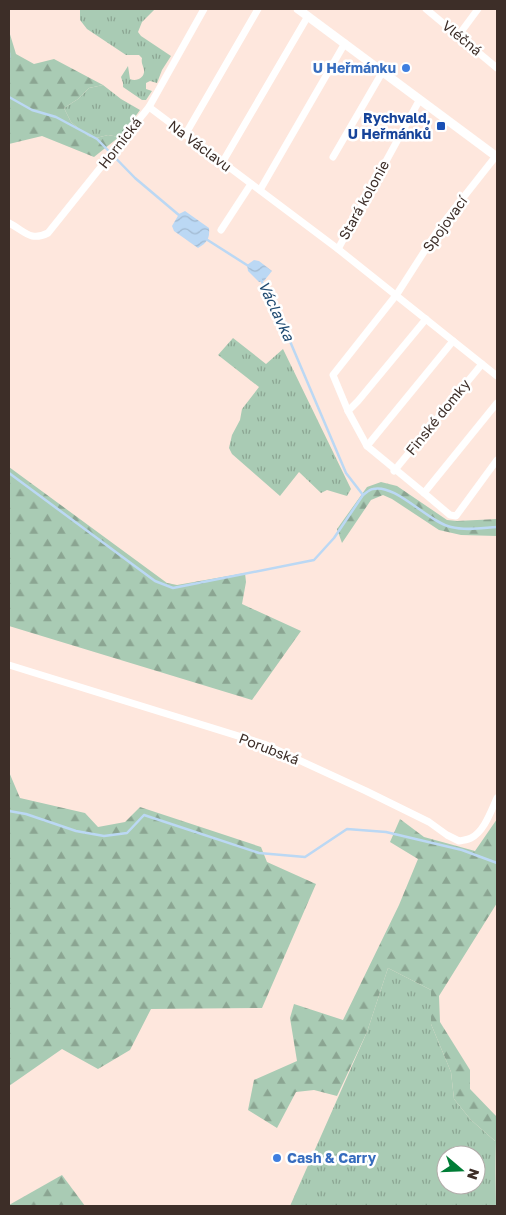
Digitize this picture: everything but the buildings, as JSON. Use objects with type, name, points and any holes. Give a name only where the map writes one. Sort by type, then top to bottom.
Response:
[{"type":"street","name":"Hornická","points":[[9,223],[30,236],[38,238],[48,233],[149,107],[204,9]]},
{"type":"street","points":[[185,135],[258,9]]},
{"type":"street","points":[[298,9],[497,156]]},
{"type":"street","name":"Vléčná","points":[[426,9],[497,68]]},
{"type":"street","points":[[458,36],[478,9]]},
{"type":"street","points":[[222,163],[308,16]]},
{"type":"street","points":[[260,190],[345,43]]},
{"type":"street","points":[[333,157],[383,71]]},
{"type":"street","name":"Stará kolonie","points":[[338,248],[420,99]]},
{"type":"street","name":"Na Václavu","points":[[149,107],[338,248]]},
{"type":"street","name":"Spojovací","points":[[397,294],[440,228],[497,156]]},
{"type":"street","points":[[221,230],[251,184]]},
{"type":"street","points":[[338,248],[497,376]]},
{"type":"street","points":[[397,294],[333,375],[348,411],[366,446],[450,516],[456,516],[497,460]]},
{"type":"street","points":[[348,411],[426,319]]},
{"type":"street","points":[[366,446],[453,341]]},
{"type":"street","name":"Finské domky","points":[[394,471],[482,364]]},
{"type":"street","points":[[424,493],[497,403]]},
{"type":"street","name":"Porubská","points":[[9,665],[264,744],[429,822],[447,835],[460,841],[472,838],[478,832],[487,819],[497,798]]},
{"type":"green space","points":[[80,9],[155,9],[142,22],[138,32],[171,56],[162,70],[157,83],[150,81],[146,83],[146,89],[152,91],[146,100],[142,100],[123,87],[121,77],[128,66],[130,79],[140,79],[144,73],[142,58],[139,55],[126,55],[87,29],[80,20]]},
{"type":"green space","points":[[9,31],[16,54],[34,64],[54,59],[103,85],[89,88],[78,99],[64,108],[71,122],[88,136],[96,138],[108,135],[119,137],[94,157],[42,136],[9,144]]},
{"type":"green space","points":[[103,85],[121,99],[140,110],[119,137],[108,135],[96,138],[88,136],[71,122],[64,108],[78,99],[89,88]]},
{"type":"green space","points":[[233,338],[266,364],[283,349],[351,489],[347,496],[327,490],[321,493],[299,472],[280,496],[232,454],[229,448],[232,435],[240,420],[242,409],[259,387],[218,355]]},
{"type":"green space","points":[[9,467],[167,583],[177,585],[245,573],[246,582],[242,604],[301,631],[252,700],[9,626]]},
{"type":"green space","points":[[381,482],[397,486],[447,520],[497,519],[497,536],[461,535],[439,530],[383,495],[371,500],[342,543],[337,529],[367,487]]},
{"type":"green space","points":[[9,772],[20,798],[85,813],[98,827],[125,822],[140,807],[261,847],[267,862],[316,884],[262,1008],[151,1009],[130,1050],[98,1069],[62,1049],[9,1086]]},
{"type":"green space","points":[[400,819],[424,837],[475,851],[497,819],[497,903],[439,996],[440,1022],[470,1070],[470,1089],[497,1117],[497,1206],[495,1141],[471,1120],[454,1099],[451,1072],[431,1024],[431,990],[388,968],[367,1032],[337,1096],[314,1090],[296,1092],[277,1128],[248,1110],[254,1080],[297,1061],[290,1018],[294,1004],[343,1020],[399,905],[418,859],[390,842]]},
{"type":"green space","points":[[388,968],[431,990],[431,1024],[451,1072],[454,1099],[471,1120],[495,1141],[496,1206],[290,1206],[367,1032]]},
{"type":"green space","points":[[62,1175],[85,1206],[9,1206],[9,1205]]},
{"type":"water","points":[[185,211],[209,228],[207,240],[198,248],[174,231],[172,226],[179,214]]},
{"type":"water","points":[[254,260],[259,261],[272,271],[264,281],[259,282],[248,271],[247,265]]},
{"type":"waterway","name":"Václavka","points":[[9,53],[9,59]]},
{"type":"waterway","name":"Václavka","points":[[9,97],[32,110],[56,117],[97,139],[135,178],[180,216]]},
{"type":"waterway","name":"Václavka","points":[[206,239],[250,267]]},
{"type":"waterway","name":"Václavka","points":[[261,280],[275,306],[346,473],[363,495],[373,489],[391,492],[442,524],[451,527],[468,529],[497,527]]},
{"type":"waterway","points":[[9,473],[155,581],[173,588],[314,560],[334,538],[363,495]]},
{"type":"waterway","points":[[9,811],[26,814],[76,831],[104,836],[127,833],[144,815],[259,853],[305,857],[347,829],[386,832],[462,850],[497,863]]},
{"type":"place","name":"U Heřmánku","points":[[406,68]]},
{"type":"place","name":"Rychvald, U Heřmánků","points":[[441,126]]},
{"type":"place","name":"Cash & Carry","points":[[277,1158]]}]
